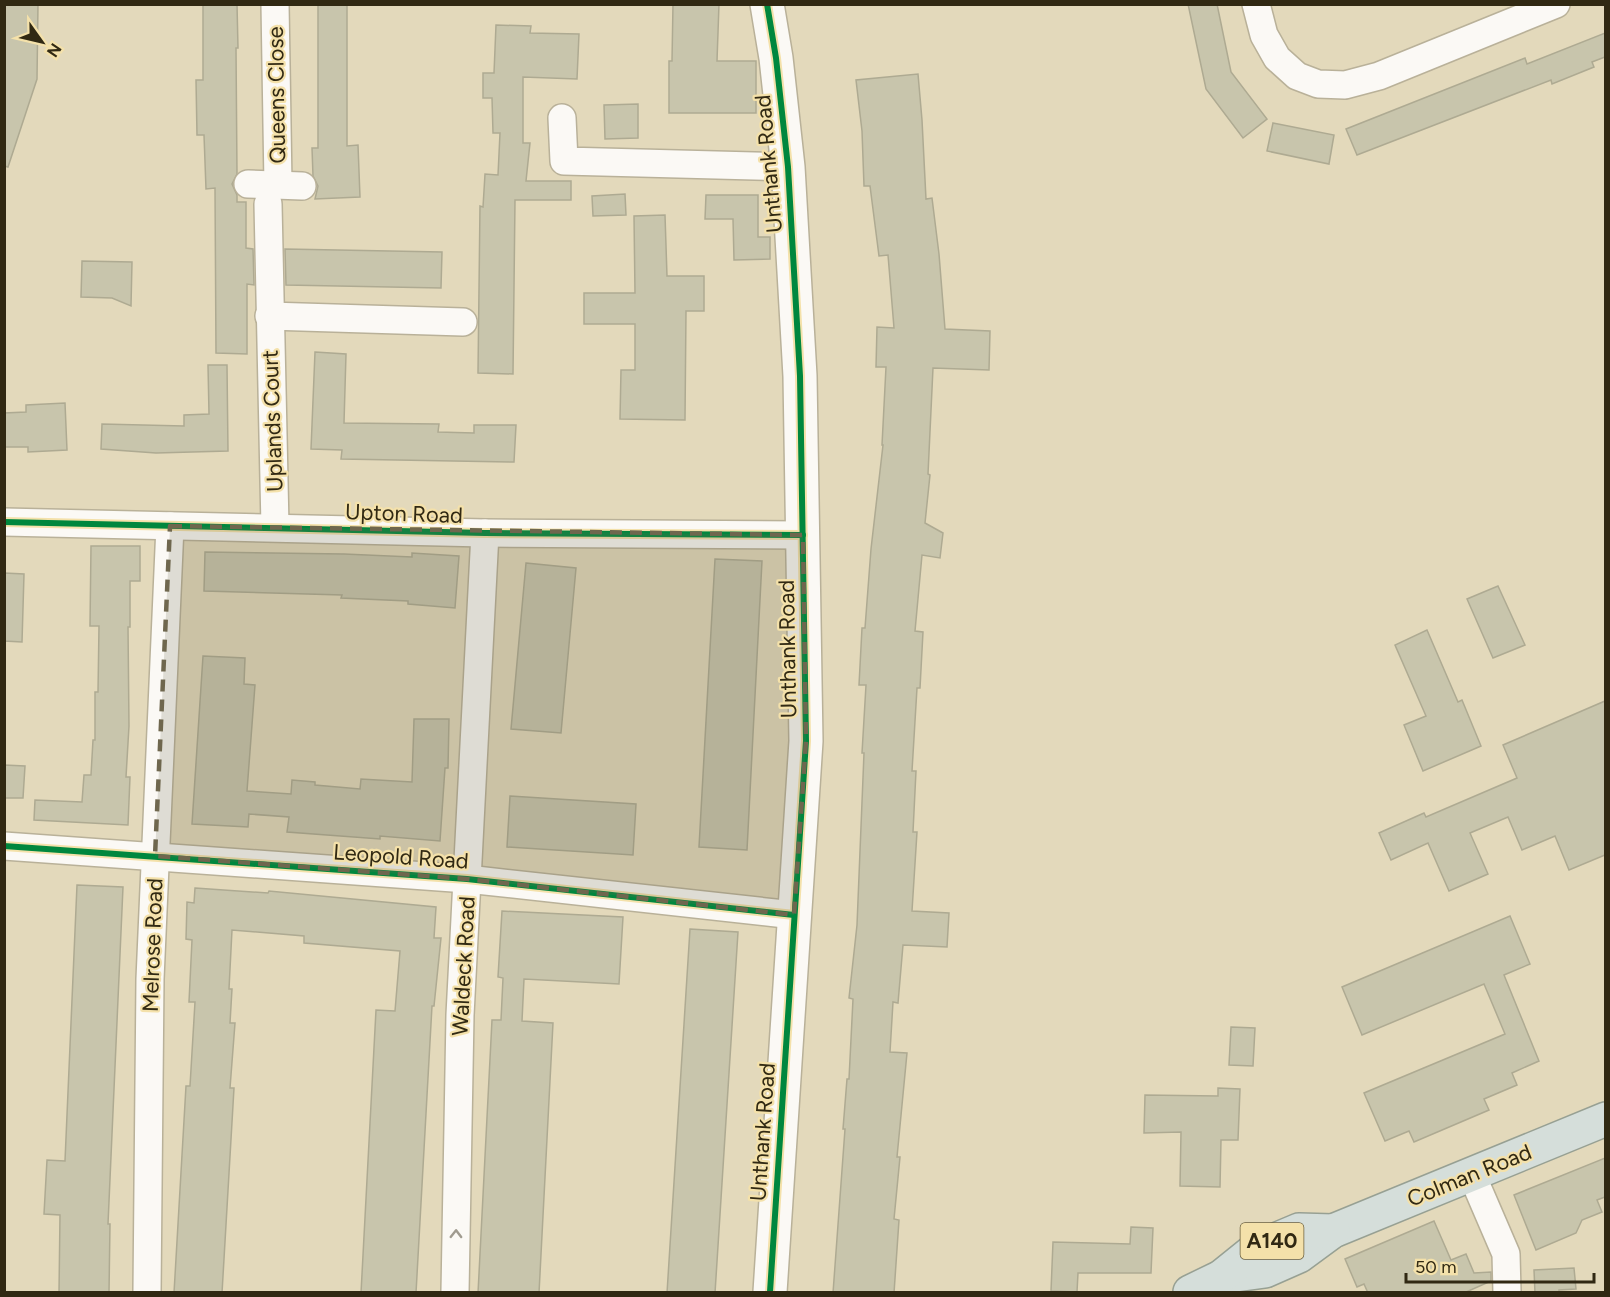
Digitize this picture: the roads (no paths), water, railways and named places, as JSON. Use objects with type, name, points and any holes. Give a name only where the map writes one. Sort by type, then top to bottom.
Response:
[{"type":"highway","name":"Colman Road","points":[[1210,1286],[1265,1271],[1299,1256],[1334,1231],[1605,1119]]},
{"type":"street","name":"Queens Close","points":[[248,184],[283,192],[275,4]]},
{"type":"street","name":"Unthank Road","points":[[767,4],[776,58],[788,167],[800,376],[807,741],[770,1293]]},
{"type":"street","points":[[1256,4],[1264,35],[1277,58],[1297,75],[1318,84],[1344,85],[1378,76],[1556,4]]},
{"type":"street","points":[[562,117],[564,161],[788,167]]},
{"type":"street","name":"Uplands Court","points":[[275,527],[269,316],[283,192]]},
{"type":"street","name":"Uplands Court","points":[[269,316],[463,322]]},
{"type":"street","name":"Upton Road","points":[[4,522],[485,533],[803,535]]},
{"type":"street","name":"Melrose Road","points":[[147,1293],[150,980],[170,526]]},
{"type":"street","name":"Waldeck Road","points":[[454,1293],[460,1018],[485,533]]},
{"type":"street","name":"Leopold Road","points":[[4,846],[467,879],[794,915]]},
{"type":"street","points":[[1472,1174],[1506,1254],[1507,1293]]}]
